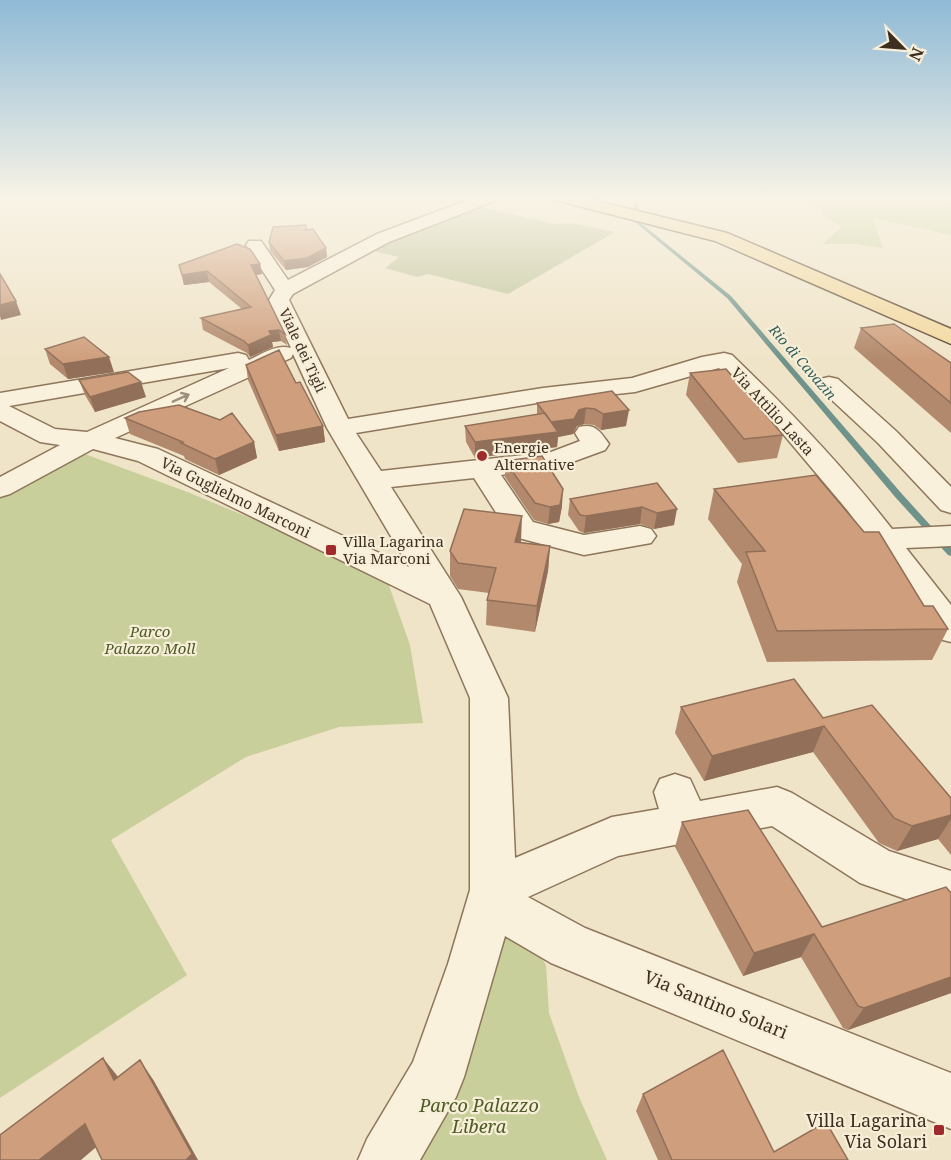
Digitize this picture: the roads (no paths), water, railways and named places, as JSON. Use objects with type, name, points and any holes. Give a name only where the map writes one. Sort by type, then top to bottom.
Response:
[{"type":"main road","points":[[754,251],[951,337]]},
{"type":"street","points":[[259,251],[285,290]]},
{"type":"street","name":"Viale dei Tigli","points":[[358,251],[285,290],[279,300],[292,351],[444,597],[489,698],[494,890],[473,964],[436,1077],[388,1160]]},
{"type":"street","points":[[0,400],[292,351]]},
{"type":"street","name":"Via Guglielmo Marconi","points":[[90,440],[292,351]]},
{"type":"street","name":"Via Attilio Lasta","points":[[340,428],[543,395],[635,385],[702,364],[724,360],[787,423],[858,505],[951,630]]},
{"type":"street","points":[[829,384],[886,437],[951,504]]},
{"type":"street","name":"Via Guglielmo Marconi","points":[[0,411],[49,436],[90,440],[148,455],[444,597]]},
{"type":"street","points":[[372,482],[556,460],[596,444],[588,434]]},
{"type":"street","points":[[0,488],[90,440]]},
{"type":"street","points":[[483,469],[522,530],[584,545],[640,536]]},
{"type":"street","points":[[883,539],[951,537]]},
{"type":"street","points":[[494,890],[680,807],[777,806],[876,868],[951,893]]},
{"type":"street","name":"Via Santino Solari","points":[[494,890],[510,913],[569,946],[951,1101]]},
{"type":"waterway","name":"Rio di Cavazin","points":[[673,251],[729,297],[899,496],[951,553]]},
{"type":"place","name":"Energie Alternative","points":[[482,456]]},
{"type":"place","name":"Villa Lagarina Via Marconi","points":[[331,550]]},
{"type":"place","name":"Villa Lagarina Via Solari","points":[[939,1130]]},
{"type":"park label","name":"Parco Palazzo Moll","points":[[150,640]]},
{"type":"park label","name":"Parco Palazzo Libera","points":[[479,1115]]}]
